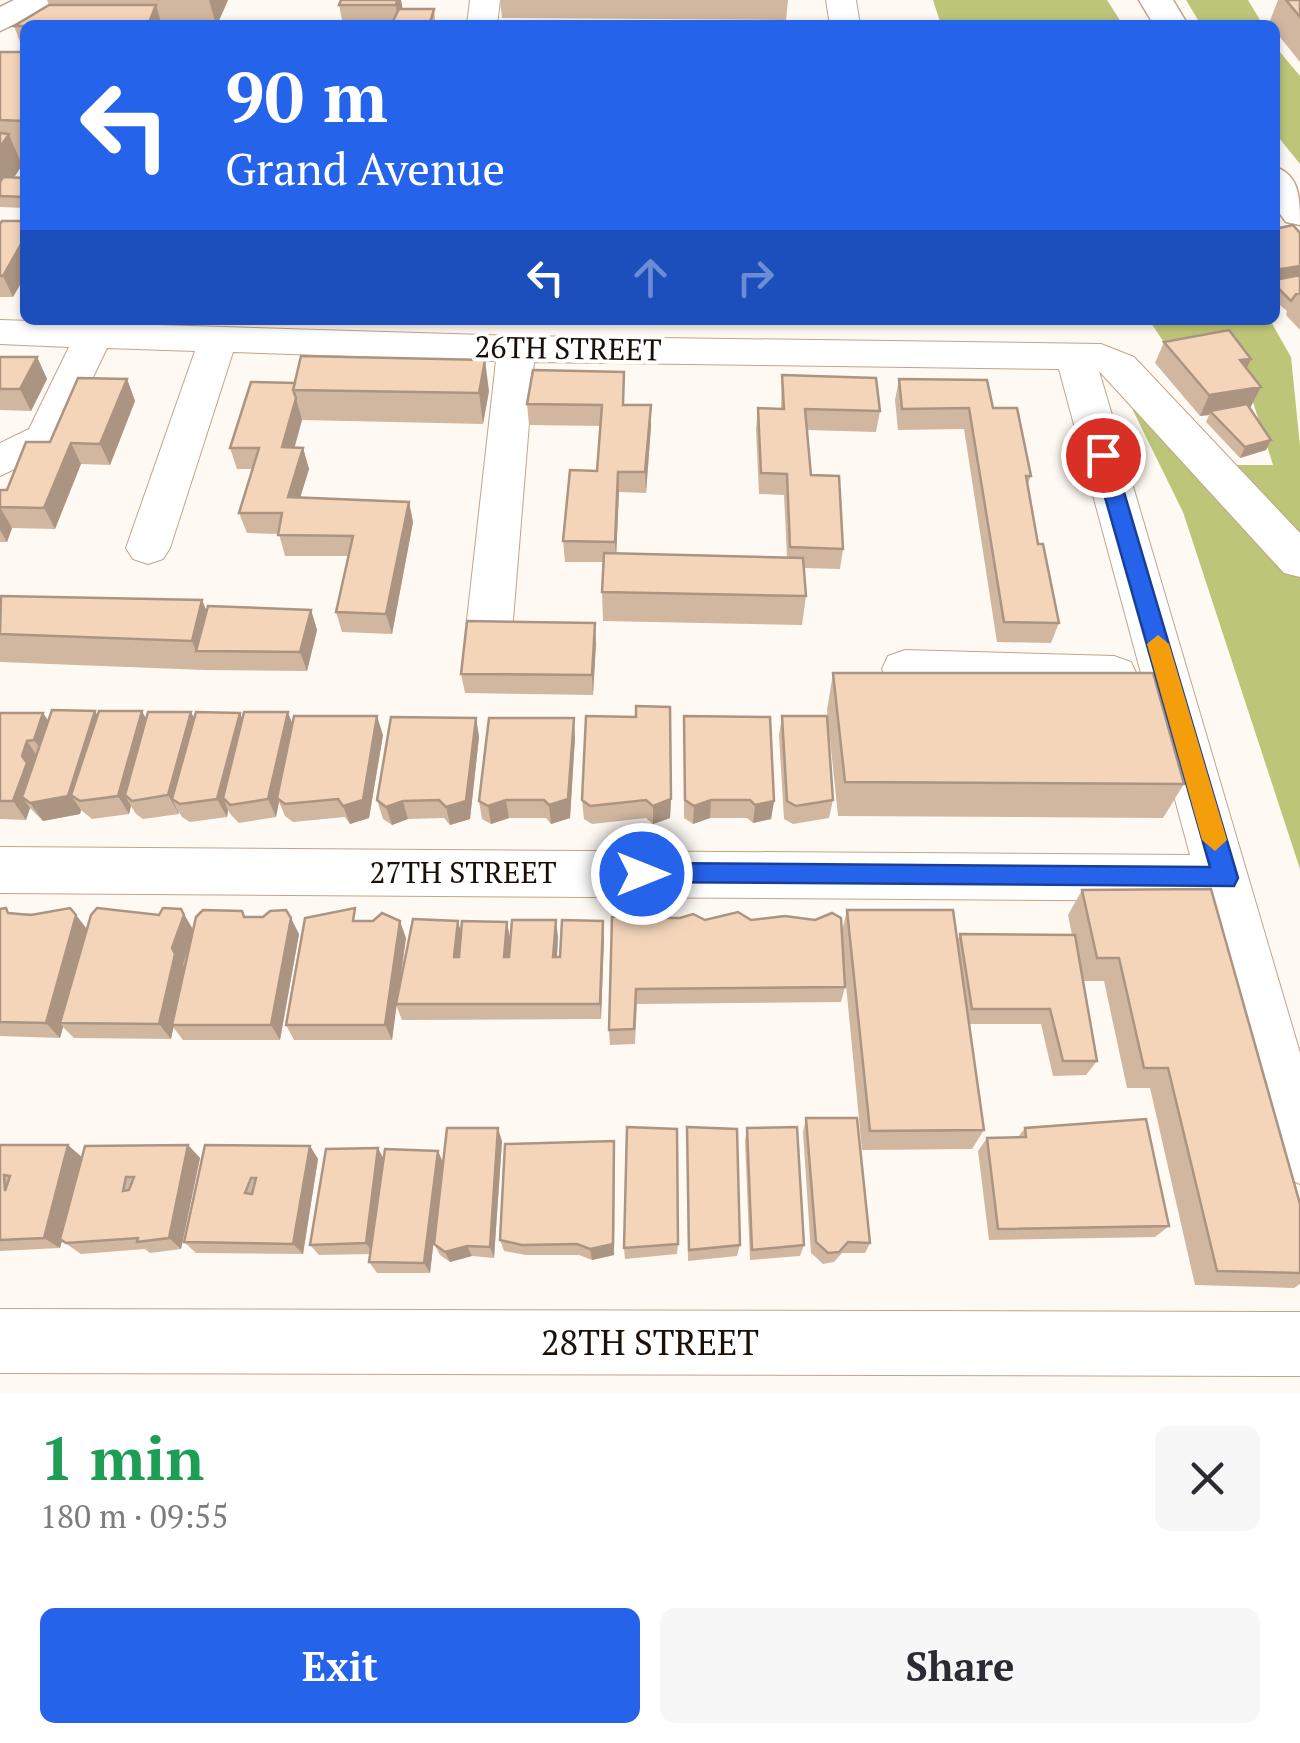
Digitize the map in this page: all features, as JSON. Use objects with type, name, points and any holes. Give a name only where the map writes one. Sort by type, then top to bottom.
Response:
[{"type":"main road","points":[[0,21],[39,0]]},
{"type":"main road","points":[[1280,186],[1300,213]]},
{"type":"street","name":"26TH STREET","points":[[0,332],[218,339],[410,332],[516,349],[688,336],[1009,338],[1075,358],[1101,357],[1120,366],[1300,561]]},
{"type":"street","points":[[0,460],[45,438],[94,334]]},
{"type":"street","points":[[148,548],[218,339]]},
{"type":"street","points":[[490,620],[516,349]]},
{"type":"street","points":[[1075,358],[1226,878],[1300,1154]]},
{"type":"street","points":[[904,669],[1168,676]]},
{"type":"street","name":"27TH STREET","points":[[0,870],[1226,878]]},
{"type":"street","name":"28TH STREET","points":[[0,1341],[1300,1344]]},
{"type":"green space","points":[[933,0],[1107,0],[1120,20],[939,20]]},
{"type":"green space","points":[[1186,0],[1248,0],[1260,20],[1198,20]]},
{"type":"green space","points":[[1280,52],[1300,76],[1300,164],[1280,139]]},
{"type":"green space","points":[[1152,325],[1273,325],[1291,357],[1300,446],[1300,869],[1183,512],[1119,382],[1230,465],[1273,465],[1237,352],[1165,344]]},
{"type":"building","points":[[341,0],[397,0],[396,5],[339,5]]},
{"type":"building","points":[[1286,0],[1300,0],[1300,17]]},
{"type":"building","points":[[49,5],[156,5],[150,20],[24,20]]},
{"type":"building","points":[[399,9],[434,9],[431,20],[394,20]]},
{"type":"building","points":[[0,52],[20,52],[20,121],[0,120]]},
{"type":"building","points":[[0,133],[9,134],[0,147]]},
{"type":"building","points":[[3,177],[20,178],[20,197],[0,196]]},
{"type":"building","points":[[20,221],[20,246],[3,276],[0,276],[0,224]]},
{"type":"building","points":[[1293,225],[1300,233],[1300,266],[1280,269],[1280,228]]},
{"type":"building","points":[[1300,275],[1300,293],[1291,301],[1280,290],[1280,279]]},
{"type":"building","points":[[1229,330],[1251,359],[1240,360],[1261,387],[1209,395],[1164,342]]},
{"type":"building","points":[[301,356],[485,360],[479,393],[293,390]]},
{"type":"building","points":[[0,357],[37,357],[20,389],[0,389]]},
{"type":"building","points":[[533,370],[624,372],[623,405],[651,405],[645,472],[618,472],[615,542],[563,541],[570,470],[597,471],[602,405],[527,404]]},
{"type":"building","points":[[782,375],[876,378],[880,411],[805,409],[811,475],[839,476],[843,549],[790,547],[787,474],[761,473],[758,408],[784,409]]},
{"type":"building","points":[[78,378],[127,379],[100,444],[71,443],[44,508],[0,507],[0,490],[7,490],[26,442],[50,442]]},
{"type":"building","points":[[899,379],[987,380],[993,408],[1017,408],[1031,476],[1026,476],[1038,544],[1043,544],[1059,623],[1004,622],[969,408],[902,409]]},
{"type":"building","points":[[251,382],[295,383],[296,398],[282,447],[303,448],[288,497],[409,502],[386,614],[336,612],[353,536],[278,535],[282,513],[239,513],[259,448],[230,448]]},
{"type":"building","points":[[1247,404],[1271,440],[1245,447],[1210,411]]},
{"type":"building","points":[[604,553],[803,558],[806,596],[602,592]]},
{"type":"building","points":[[1,596],[202,600],[192,641],[0,634]]},
{"type":"building","points":[[208,606],[311,610],[300,652],[196,651]]},
{"type":"building","points":[[467,621],[595,623],[592,675],[461,674]]},
{"type":"building","points":[[833,673],[1153,673],[1184,784],[845,782]]},
{"type":"building","points":[[636,706],[670,707],[671,799],[653,806],[646,800],[590,806],[582,800],[586,716],[636,717]]},
{"type":"building","points":[[52,710],[95,711],[68,796],[30,803],[22,797]]},
{"type":"building","points":[[99,711],[142,711],[118,796],[80,801],[71,795]]},
{"type":"building","points":[[148,712],[191,712],[168,795],[132,801],[125,795]]},
{"type":"building","points":[[196,712],[240,713],[217,799],[180,804],[172,799]]},
{"type":"building","points":[[244,712],[288,712],[268,799],[230,805],[223,798]]},
{"type":"building","points":[[0,713],[43,713],[34,740],[27,741],[22,756],[27,763],[13,801],[0,801]]},
{"type":"building","points":[[294,716],[377,716],[363,800],[343,806],[338,799],[285,804],[277,798]]},
{"type":"building","points":[[684,716],[770,717],[774,801],[755,805],[750,800],[711,800],[694,806],[685,800]]},
{"type":"building","points":[[782,716],[827,716],[833,800],[796,806],[787,801]]},
{"type":"building","points":[[391,717],[476,718],[466,801],[446,807],[439,800],[403,801],[386,807],[377,800]]},
{"type":"building","points":[[489,718],[574,718],[568,799],[549,805],[544,800],[506,800],[488,806],[479,801]]},
{"type":"building","points":[[1211,889],[1300,1204],[1300,1273],[1217,1271],[1168,1068],[1144,1068],[1119,958],[1097,958],[1082,890]]},
{"type":"building","points":[[6,908],[8,913],[31,915],[70,908],[76,915],[46,1023],[0,1022],[0,909]]},
{"type":"building","points":[[97,908],[159,915],[163,908],[181,909],[184,915],[172,948],[175,954],[159,1024],[60,1023],[91,915]]},
{"type":"building","points":[[355,908],[353,921],[373,921],[382,913],[400,921],[385,1025],[286,1025],[305,918]]},
{"type":"building","points":[[203,910],[242,911],[244,917],[263,917],[270,911],[286,910],[291,918],[271,1025],[172,1025],[196,917]]},
{"type":"building","points":[[847,910],[953,910],[984,1130],[870,1131]]},
{"type":"building","points":[[648,912],[658,918],[693,914],[705,920],[738,912],[751,920],[785,916],[815,920],[832,913],[841,918],[845,987],[636,989],[634,1029],[609,1030],[612,917]]},
{"type":"building","points":[[413,919],[458,921],[454,957],[459,957],[462,921],[507,922],[504,957],[509,957],[512,920],[556,920],[553,957],[560,957],[562,920],[603,921],[600,1004],[396,1004]]},
{"type":"building","points":[[960,934],[1075,935],[1097,1061],[1063,1061],[1050,1009],[972,1009]]},
{"type":"building","points":[[806,1118],[857,1118],[870,1243],[848,1242],[839,1252],[828,1253],[816,1242]]},
{"type":"building","points":[[1146,1119],[1169,1226],[998,1229],[987,1138],[1026,1137],[1025,1128]]},
{"type":"building","points":[[627,1127],[677,1129],[678,1244],[624,1248]]},
{"type":"building","points":[[687,1127],[737,1129],[740,1245],[689,1250]]},
{"type":"building","points":[[797,1127],[804,1245],[752,1250],[747,1128]]},
{"type":"building","points":[[447,1128],[498,1128],[490,1247],[467,1246],[445,1252],[434,1244]]},
{"type":"building","points":[[614,1141],[613,1244],[590,1249],[577,1244],[522,1245],[500,1240],[505,1144]]},
{"type":"building","points":[[0,1145],[68,1145],[44,1238],[0,1240]]},
{"type":"building","points":[[188,1145],[169,1238],[66,1243],[60,1239],[85,1146]],"holes":[[[126,1177],[134,1177],[129,1190],[123,1191]]]},
{"type":"building","points":[[205,1145],[310,1146],[293,1244],[184,1242]],"holes":[[[251,1178],[256,1178],[252,1194],[245,1193]]]},
{"type":"building","points":[[378,1148],[366,1243],[310,1245],[326,1149]]},
{"type":"building","points":[[385,1149],[438,1151],[424,1263],[369,1262]]},
{"type":"slow traffic","points":[[1158,644],[1215,840]]},
{"type":"route","points":[[642,874],[1226,878],[1103,455]]}]
